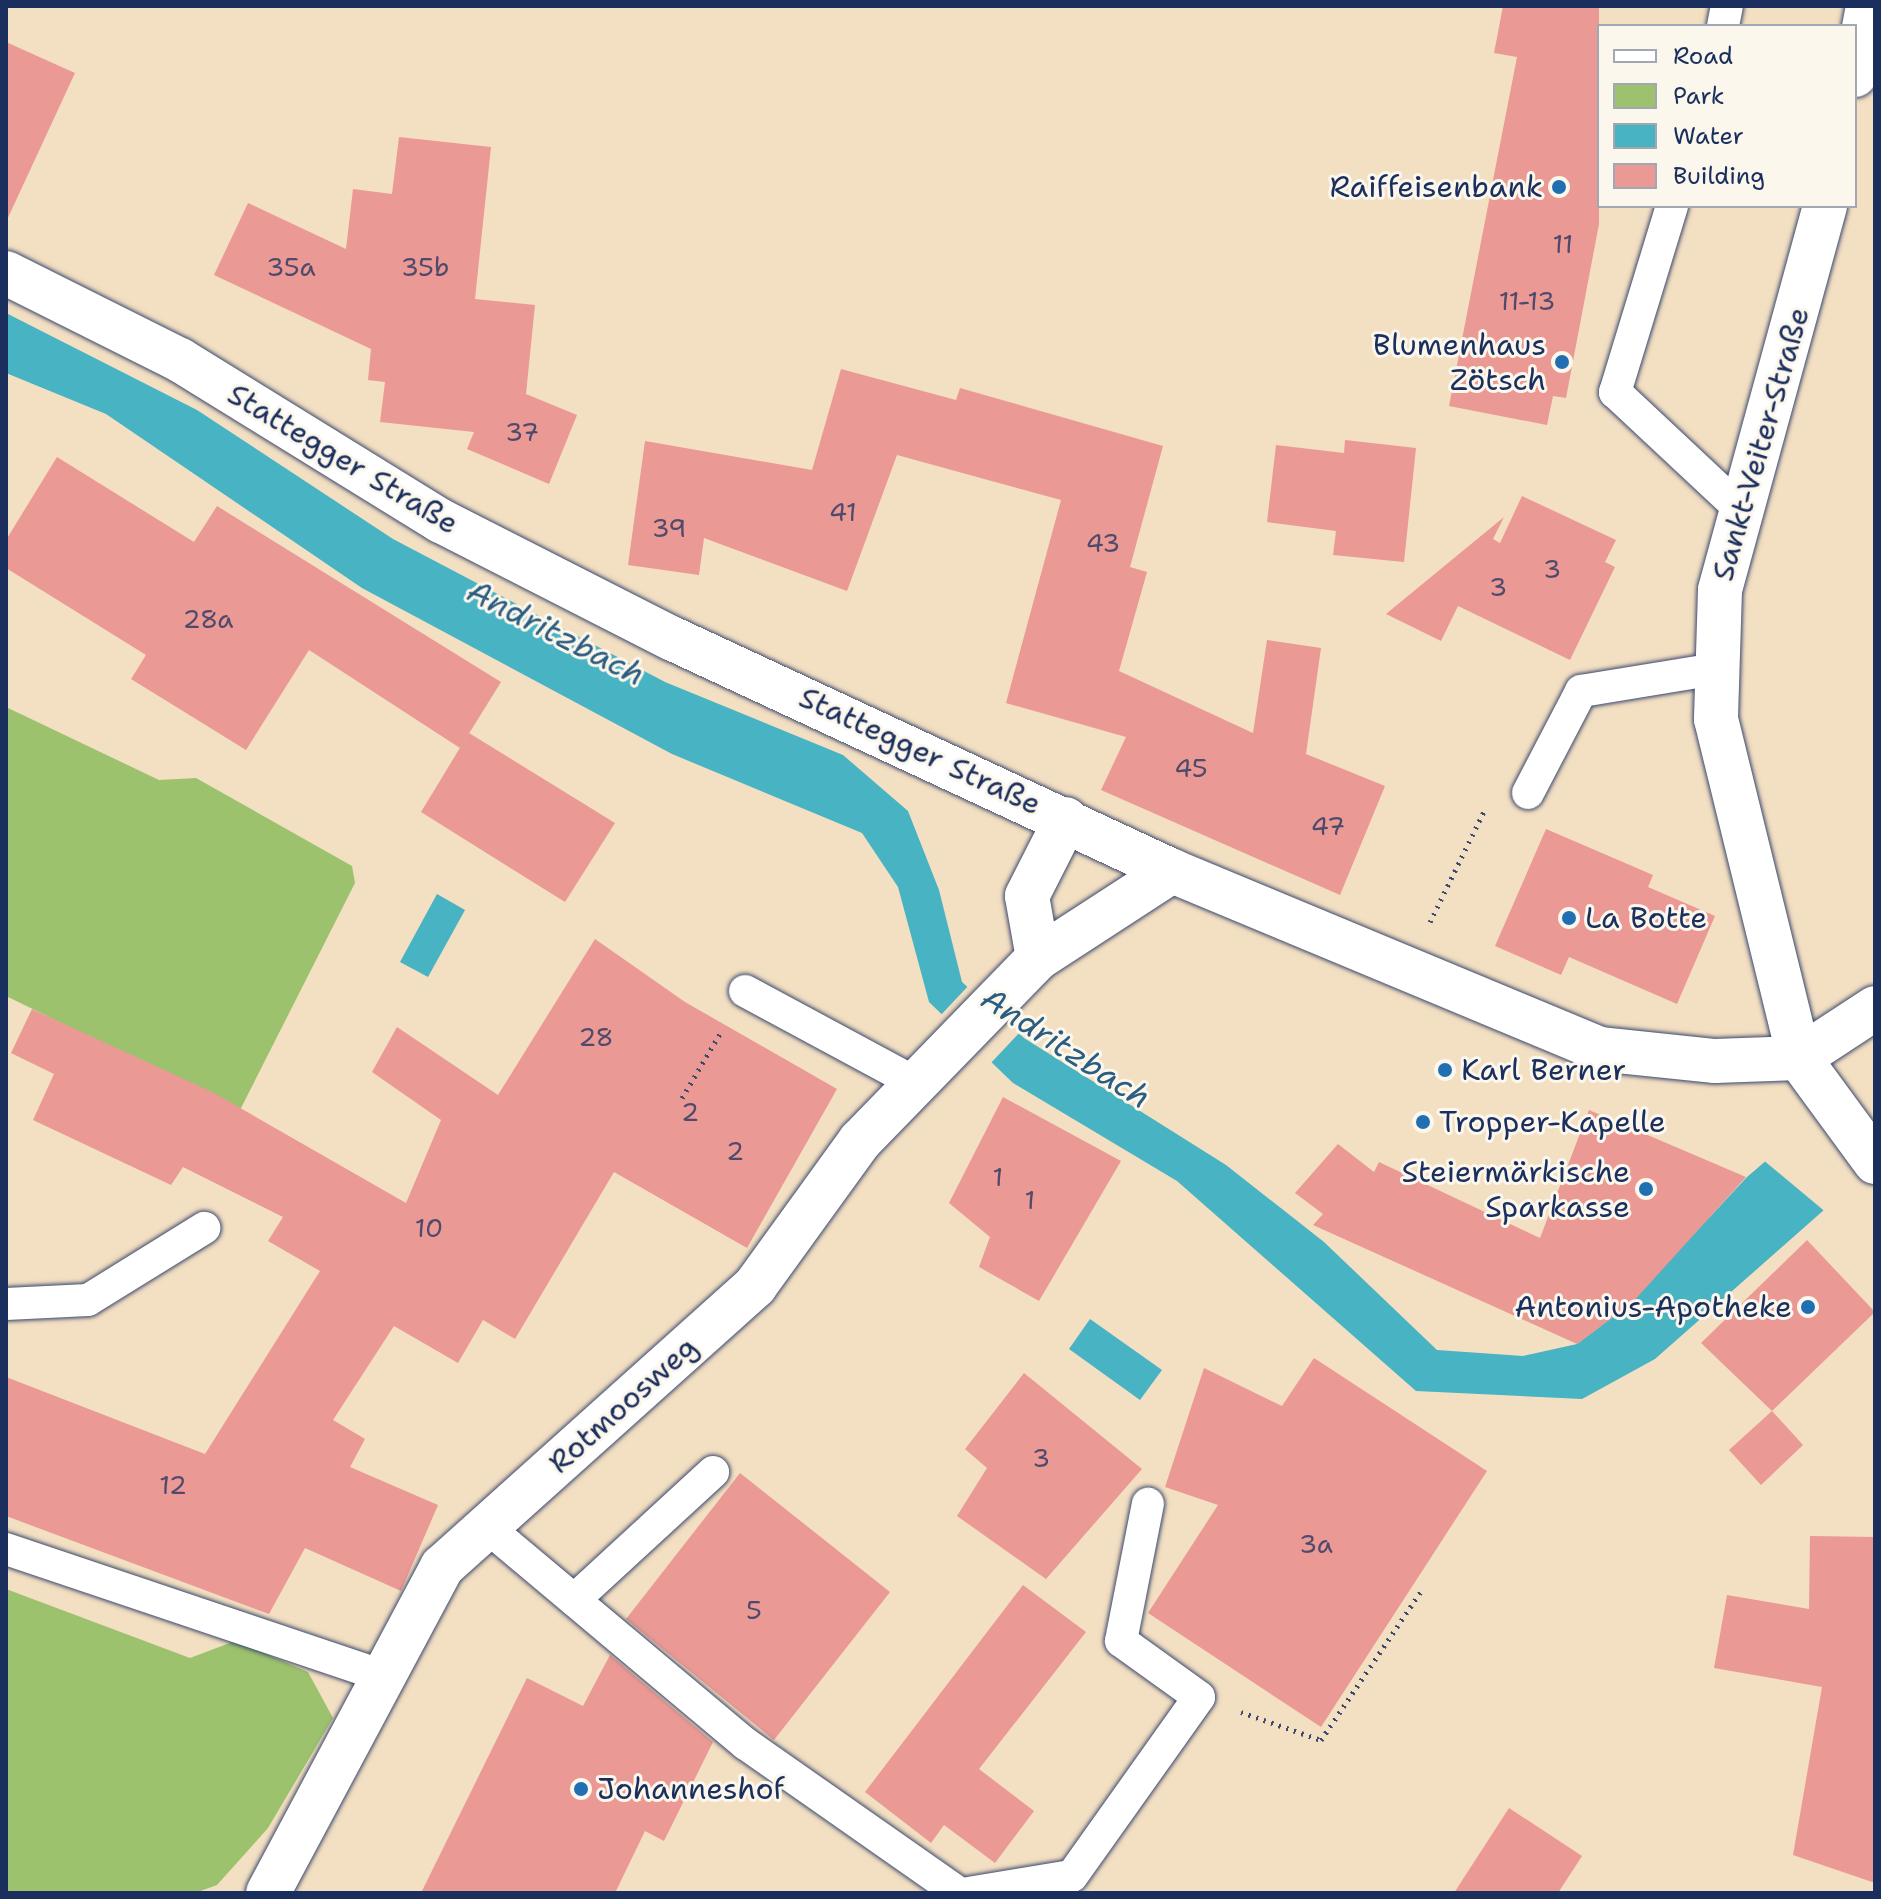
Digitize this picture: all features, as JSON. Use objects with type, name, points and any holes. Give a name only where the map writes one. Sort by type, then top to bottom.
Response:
[{"type":"street","points":[[1857,64],[1868,6]]},
{"type":"street","name":"Sankt-Veiter-Straße","points":[[1799,1058],[1716,719],[1715,669],[1720,590],[1739,508],[1824,208]]},
{"type":"street","name":"Stattegger Straße","points":[[6,273],[180,360],[441,521],[671,638],[1066,819],[1172,871],[1599,1049],[1715,1061],[1799,1058]]},
{"type":"street","points":[[1038,958],[1027,896],[1066,819]]},
{"type":"street","name":"Rotmoosweg","points":[[268,1893],[442,1567],[755,1286],[860,1141],[1038,958],[1172,871]]},
{"type":"street","points":[[1875,1008],[1799,1058],[1875,1162]]},
{"type":"lane","points":[[1671,208],[1615,392],[1739,508]]},
{"type":"lane","points":[[1528,793],[1581,691],[1715,669]]},
{"type":"lane","points":[[745,991],[926,1070]]},
{"type":"lane","points":[[6,1304],[88,1300],[204,1228]]},
{"type":"lane","points":[[574,1600],[713,1472]]},
{"type":"lane","points":[[969,1893],[1072,1876],[1199,1697],[1121,1641],[1148,1504]]},
{"type":"lane","points":[[487,1527],[746,1744],[959,1893]]},
{"type":"lane","points":[[6,1549],[383,1676]]},
{"type":"path","points":[[682,1098],[745,991]]},
{"type":"path","points":[[1199,1697],[1321,1740],[1423,1588]]},
{"type":"green space","points":[[6,707],[159,780],[196,778],[352,866],[355,883],[240,1110],[6,996]]},
{"type":"green space","points":[[6,1589],[190,1658],[235,1641],[308,1672],[333,1718],[268,1828],[217,1885],[195,1893],[6,1893]]},
{"type":"water","name":"Andritzbach","points":[[6,313],[197,410],[393,539],[665,682],[843,755],[908,811],[939,890],[962,982],[1024,1038],[1226,1165],[1324,1242],[1437,1350],[1523,1356],[1577,1344],[1626,1307],[1747,1177],[1875,1067],[1875,1165],[1655,1359],[1582,1399],[1416,1391],[1177,1181],[1013,1083],[929,1002],[898,887],[862,833],[672,754],[362,588],[106,414],[6,373]]},
{"type":"water","points":[[437,894],[465,910],[428,977],[400,962]]},
{"type":"water","points":[[1090,1319],[1162,1370],[1140,1400],[1069,1349]]},
{"type":"pier","points":[[970,984],[1022,1030],[989,1065],[939,1017]]},
{"type":"pier","points":[[1875,1063],[1875,1171],[1828,1214],[1762,1159]]},
{"type":"building","points":[[1503,6],[1599,6],[1599,224],[1566,398],[1553,396],[1547,425],[1449,406],[1517,57],[1494,53]]},
{"type":"building","points":[[6,42],[75,73],[6,222]]},
{"type":"building","points":[[399,137],[491,147],[475,299],[535,305],[526,394],[577,415],[549,484],[467,449],[474,432],[380,422],[385,382],[368,380],[371,349],[214,275],[248,203],[346,249],[353,189],[392,194]]},
{"type":"building","points":[[841,369],[956,400],[960,388],[1163,446],[1130,567],[1147,572],[1119,671],[1253,733],[1267,640],[1321,648],[1306,754],[1385,786],[1340,895],[1101,790],[1126,737],[1006,703],[1061,500],[897,455],[847,591],[704,538],[699,575],[628,565],[645,441],[812,470]]},
{"type":"building","points":[[1345,440],[1416,448],[1404,562],[1333,555],[1336,531],[1267,522],[1276,445],[1344,453]]},
{"type":"building","points":[[57,457],[194,542],[217,506],[501,682],[460,748],[309,650],[246,750],[131,679],[146,655],[6,568],[6,540]]},
{"type":"building","points":[[1522,496],[1616,540],[1605,562],[1615,567],[1570,660],[1458,606],[1441,641],[1386,614],[1504,517],[1493,539],[1500,543]]},
{"type":"building","points":[[469,733],[615,823],[565,902],[421,812]]},
{"type":"building","points":[[1546,829],[1653,875],[1648,887],[1715,916],[1677,1004],[1569,957],[1561,975],[1495,946]]},
{"type":"building","points":[[595,939],[685,1002],[837,1089],[747,1248],[614,1172],[515,1339],[483,1320],[458,1363],[394,1326],[333,1420],[365,1439],[350,1467],[438,1505],[401,1591],[305,1548],[269,1614],[6,1516],[6,1377],[205,1454],[320,1271],[268,1241],[283,1217],[183,1167],[171,1185],[33,1120],[54,1074],[11,1053],[32,1009],[214,1093],[406,1203],[441,1120],[372,1072],[397,1027],[498,1095]]},
{"type":"building","points":[[1003,1097],[1121,1161],[1039,1301],[979,1267],[990,1237],[949,1203]]},
{"type":"building","points":[[1589,1110],[1746,1177],[1632,1303],[1577,1344],[1313,1225],[1323,1214],[1295,1193],[1338,1144],[1374,1172],[1379,1162],[1540,1238]]},
{"type":"building","points":[[1807,1240],[1875,1312],[1772,1411],[1701,1343]]},
{"type":"building","points":[[1314,1358],[1487,1471],[1321,1727],[1148,1613],[1218,1505],[1165,1487],[1204,1368],[1282,1406]]},
{"type":"building","points":[[1024,1373],[1142,1469],[1046,1579],[957,1516],[987,1468],[965,1449]]},
{"type":"building","points":[[1772,1411],[1803,1445],[1761,1485],[1729,1450]]},
{"type":"building","points":[[740,1473],[890,1592],[774,1740],[626,1619]]},
{"type":"building","points":[[1810,1536],[1875,1537],[1875,1883],[1793,1855],[1822,1687],[1714,1668],[1727,1595],[1809,1609]]},
{"type":"building","points":[[1023,1585],[1086,1632],[979,1769],[1034,1811],[995,1863],[944,1825],[931,1843],[865,1792]]},
{"type":"building","name":"Johanneshof","points":[[610,1655],[713,1742],[664,1841],[645,1831],[615,1893],[421,1893],[527,1678],[583,1706]]},
{"type":"building","points":[[1509,1808],[1582,1856],[1558,1893],[1454,1893]]},
{"type":"place","name":"Raiffeisenbank","points":[[1559,187]]},
{"type":"place","name":"Blumenhaus Zötsch","points":[[1562,362]]},
{"type":"place","name":"La Botte","points":[[1569,918]]},
{"type":"place","name":"Karl Berner","points":[[1445,1070]]},
{"type":"place","name":"Tropper-Kapelle","points":[[1423,1122]]},
{"type":"place","name":"Steiermärkische Sparkasse","points":[[1646,1189]]},
{"type":"place","name":"Antonius-Apotheke","points":[[1808,1307]]},
{"type":"place","name":"Johanneshof","points":[[581,1789]]}]
